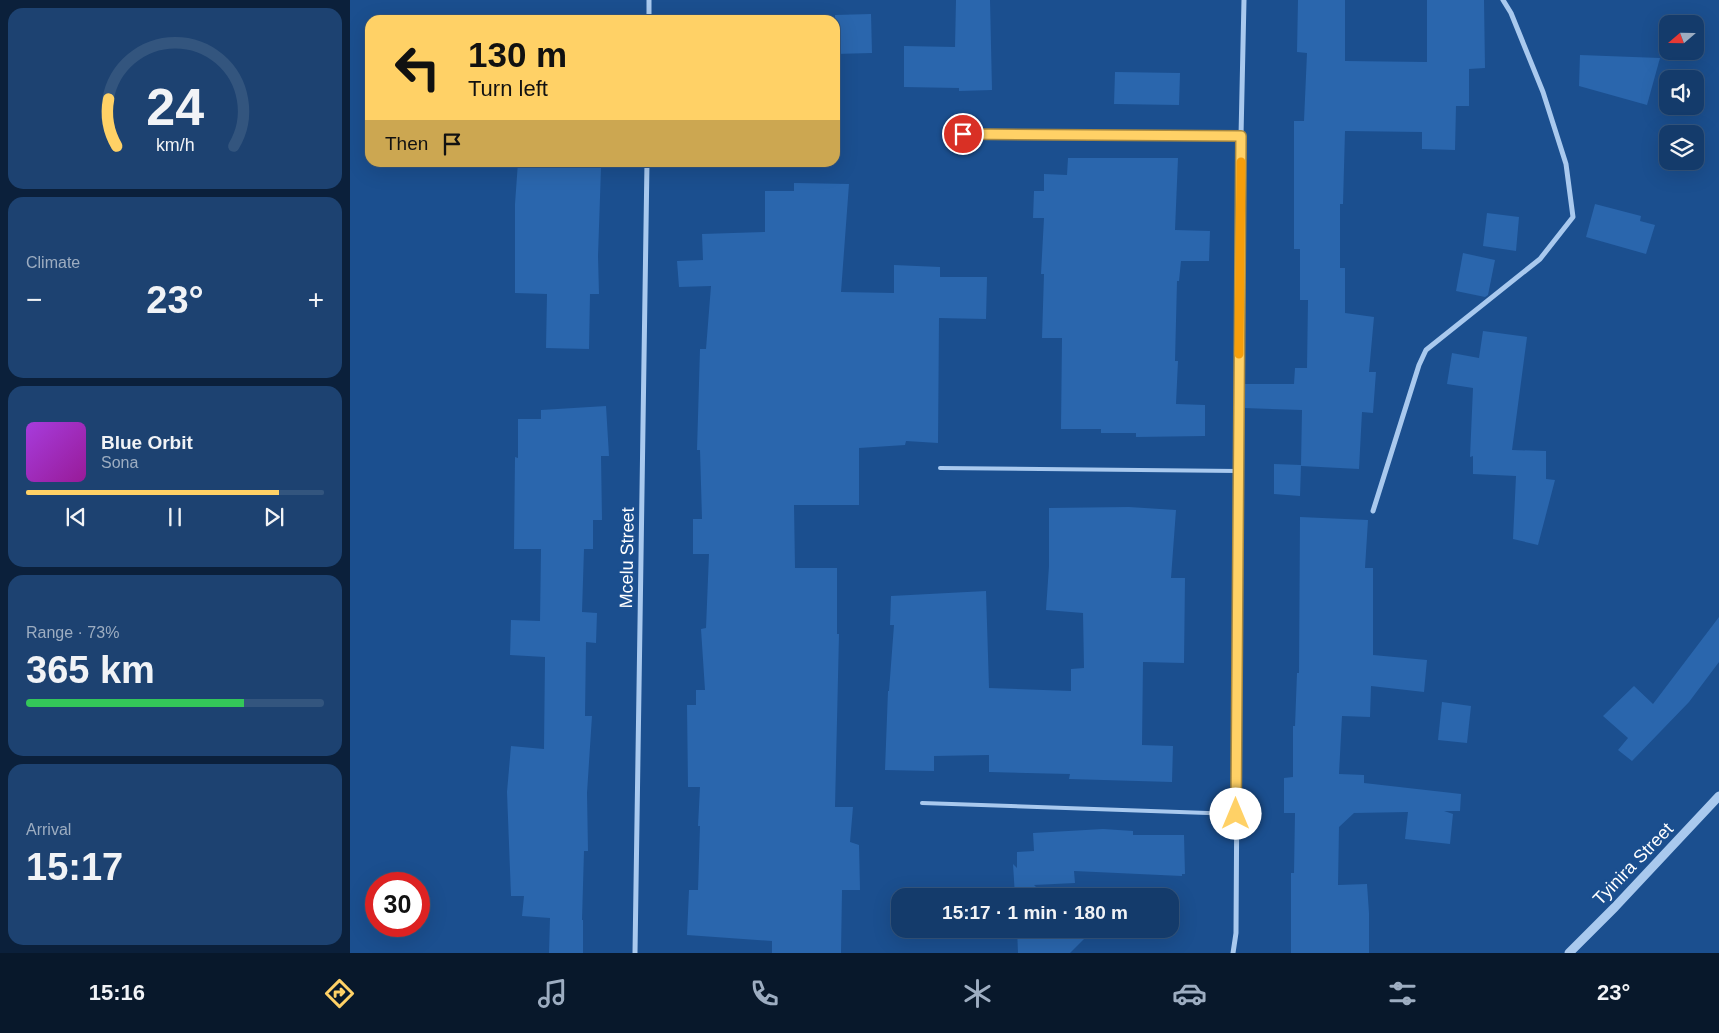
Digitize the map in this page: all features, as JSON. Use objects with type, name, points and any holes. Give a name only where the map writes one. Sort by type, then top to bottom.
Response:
[{"type":"street","points":[[649,0],[649,15]]},
{"type":"street","points":[[1233,953],[1236,933],[1238,471],[1244,0]]},
{"type":"street","points":[[1373,511],[1419,365],[1426,350],[1540,259],[1573,217],[1566,164],[1546,101],[1503,0]]},
{"type":"street","name":"Mcelu Street","points":[[635,953],[646,167]]},
{"type":"street","name":"Tyinira Street","points":[[1569,953],[1719,796]]},
{"type":"lane","points":[[963,134],[1241,136]]},
{"type":"lane","points":[[940,468],[1238,471]]},
{"type":"lane","points":[[922,802],[1236,814]]},
{"type":"building","points":[[956,0],[990,0],[992,90],[959,91],[959,88],[904,87],[904,46],[955,47]]},
{"type":"building","points":[[1298,0],[1345,0],[1345,61],[1427,62],[1427,0],[1484,0],[1485,68],[1469,69],[1469,106],[1456,106],[1455,150],[1422,149],[1422,132],[1345,131],[1343,204],[1340,204],[1340,268],[1345,268],[1345,313],[1374,317],[1369,372],[1376,372],[1373,413],[1362,412],[1359,469],[1301,466],[1302,410],[1244,408],[1244,384],[1294,384],[1295,368],[1307,368],[1308,300],[1300,300],[1300,249],[1294,249],[1294,121],[1304,121],[1307,53],[1297,52]]},
{"type":"building","points":[[871,14],[872,53],[840,54],[840,15],[835,15]]},
{"type":"building","points":[[1580,55],[1659,58],[1647,105],[1579,86]]},
{"type":"building","points":[[1115,72],[1180,73],[1179,105],[1114,104]]},
{"type":"building","points":[[1068,158],[1178,158],[1175,230],[1210,231],[1209,261],[1181,261],[1179,281],[1177,281],[1175,361],[1178,361],[1176,404],[1205,405],[1205,436],[1136,437],[1136,433],[1101,433],[1101,429],[1061,429],[1062,338],[1042,338],[1044,274],[1041,274],[1044,218],[1033,218],[1034,191],[1044,191],[1044,174],[1067,175]]},
{"type":"building","points":[[518,167],[601,168],[598,256],[599,294],[590,294],[589,349],[546,348],[547,294],[515,293],[515,204]]},
{"type":"building","points":[[794,183],[849,184],[841,292],[894,293],[894,265],[940,267],[940,277],[987,277],[986,319],[939,318],[938,443],[906,441],[905,445],[859,448],[859,505],[794,505],[795,568],[837,568],[837,634],[839,634],[835,807],[853,807],[850,842],[859,845],[860,890],[842,890],[841,953],[772,953],[772,941],[687,935],[689,890],[698,890],[700,787],[688,787],[687,705],[696,705],[696,690],[705,690],[701,629],[706,628],[709,554],[693,554],[693,519],[702,519],[700,450],[697,450],[700,349],[706,349],[711,286],[679,287],[677,261],[703,260],[702,234],[765,232],[765,191],[794,191]]},
{"type":"building","points":[[1595,204],[1641,216],[1640,221],[1655,225],[1646,254],[1586,237]]},
{"type":"building","points":[[1487,213],[1519,217],[1516,251],[1483,246]]},
{"type":"building","points":[[1463,253],[1495,260],[1488,295],[1485,297],[1456,291]]},
{"type":"building","points":[[1483,331],[1527,337],[1512,450],[1546,451],[1546,479],[1555,480],[1538,545],[1513,539],[1516,476],[1473,474],[1473,456],[1470,457],[1473,388],[1447,384],[1452,353],[1479,358]]},
{"type":"building","points":[[606,406],[609,456],[601,456],[602,520],[593,520],[593,549],[584,549],[582,612],[597,613],[596,643],[586,642],[585,716],[592,716],[587,793],[588,851],[584,851],[583,953],[549,953],[550,918],[522,916],[524,896],[511,896],[507,792],[511,746],[544,749],[545,657],[510,655],[511,620],[540,621],[541,549],[514,549],[515,457],[518,458],[518,419],[541,419],[541,410]]},
{"type":"building","points":[[1274,464],[1301,465],[1300,496],[1274,494]]},
{"type":"building","points":[[1129,507],[1176,510],[1171,578],[1185,578],[1184,663],[1143,662],[1142,745],[1173,746],[1172,782],[1069,779],[1070,774],[989,772],[989,755],[934,756],[934,771],[885,770],[888,691],[894,625],[890,625],[891,596],[986,591],[989,688],[1071,691],[1071,669],[1084,668],[1083,613],[1046,610],[1049,566],[1049,508]]},
{"type":"building","points":[[1300,517],[1368,520],[1365,568],[1373,568],[1373,655],[1427,660],[1424,692],[1371,686],[1370,717],[1342,716],[1339,774],[1364,775],[1364,783],[1461,794],[1460,811],[1444,811],[1453,814],[1450,844],[1405,839],[1408,812],[1354,813],[1339,827],[1338,885],[1367,884],[1369,953],[1291,953],[1291,873],[1294,873],[1295,813],[1284,813],[1284,778],[1293,777],[1293,726],[1295,726],[1297,673],[1299,673]]},
{"type":"building","points":[[1719,617],[1719,662],[1689,702],[1632,761],[1618,750],[1628,738],[1603,716],[1634,686],[1653,704]]},
{"type":"building","points":[[1442,702],[1471,706],[1467,743],[1438,740]]},
{"type":"building","points":[[1103,829],[1133,831],[1133,835],[1184,835],[1185,874],[1182,874],[1182,876],[1074,871],[1075,883],[1034,885],[1037,888],[1014,888],[1013,864],[1017,868],[1017,852],[1034,851],[1033,833]]},
{"type":"building","points":[[1017,938],[1085,938],[1070,953],[1018,953]]},
{"type":"slow traffic","points":[[1239,354],[1241,162]]},
{"type":"route","points":[[963,134],[1241,136],[1236,814]]}]
